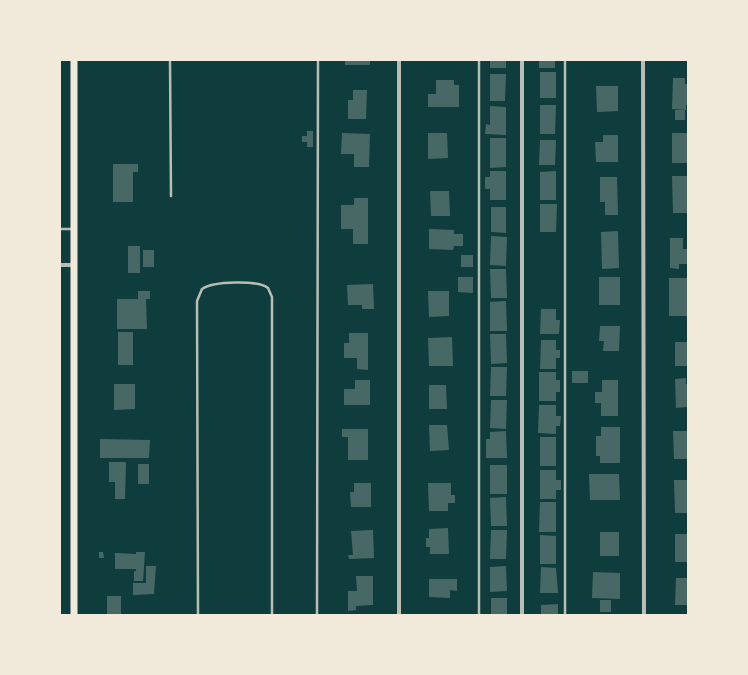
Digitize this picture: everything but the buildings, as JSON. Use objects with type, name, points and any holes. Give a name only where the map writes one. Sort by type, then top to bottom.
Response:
[{"type":"main road","points":[[74,60],[74,615]]},
{"type":"street","points":[[399,60],[399,615]]},
{"type":"street","points":[[522,60],[522,615]]},
{"type":"street","points":[[643,60],[644,615]]},
{"type":"street","points":[[60,265],[74,265]]},
{"type":"lane","points":[[170,60],[172,196]]},
{"type":"lane","points":[[317,615],[318,60]]},
{"type":"lane","points":[[479,60],[479,615]]},
{"type":"lane","points":[[565,60],[566,615]]},
{"type":"lane","points":[[60,229],[74,229]]},
{"type":"lane","points":[[198,615],[197,301],[202,289],[214,283],[259,284],[268,288],[272,297],[272,615]]}]
